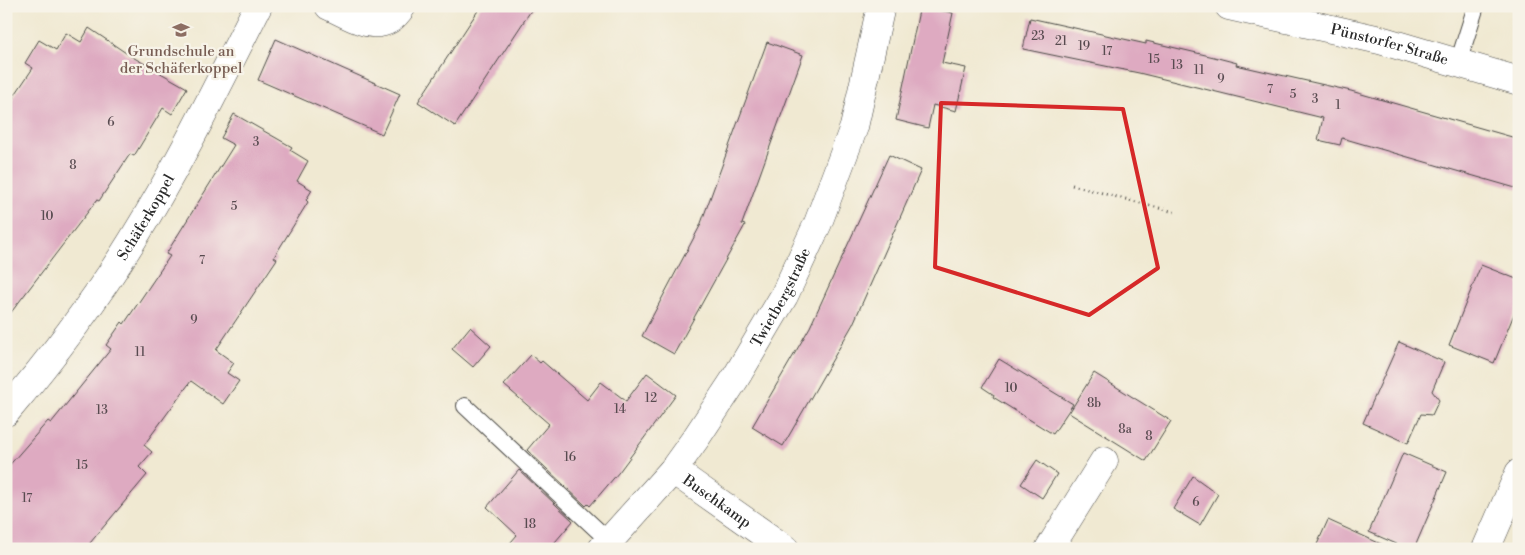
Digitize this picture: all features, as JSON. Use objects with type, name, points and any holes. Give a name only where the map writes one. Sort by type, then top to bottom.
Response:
[{"type":"street","name":"Schäferkoppel","points":[[6,412],[77,322],[132,242],[194,131],[258,6]]},
{"type":"street","points":[[329,6],[367,23],[376,24],[389,21],[400,10]]},
{"type":"street","name":"Twietbergstraße","points":[[605,545],[673,470],[739,372],[771,319],[807,248],[854,127],[881,6]]},
{"type":"street","name":"Pünstorfer Straße","points":[[1229,6],[1380,40],[1519,81]]},
{"type":"street","points":[[1050,549],[1104,461]]},
{"type":"street","name":"Buschkamp","points":[[673,470],[785,549]]},
{"type":"street","points":[[1486,549],[1519,473]]},
{"type":"lane","points":[[1458,63],[1476,6]]},
{"type":"lane","points":[[464,406],[605,545]]},
{"type":"path","points":[[1072,185],[1178,213]]},
{"type":"highlighted area","points":[[941,103],[1123,109],[1158,268],[1089,315],[935,267]]},
{"type":"building","points":[[481,6],[534,6],[455,126],[418,102]]},
{"type":"building","points":[[920,6],[953,13],[942,63],[966,68],[956,111],[933,105],[928,128],[896,120]]},
{"type":"building","points":[[1030,18],[1146,44],[1146,41],[1214,57],[1237,63],[1236,65],[1351,91],[1519,139],[1519,189],[1342,138],[1340,145],[1318,140],[1323,118],[1139,73],[1023,49]]},
{"type":"building","points":[[89,28],[129,55],[187,88],[172,114],[163,108],[134,156],[130,154],[99,201],[97,200],[6,319],[6,108],[33,68],[25,63],[39,40],[56,50],[66,33],[81,42]]},
{"type":"building","points":[[276,39],[400,94],[382,134],[258,80]]},
{"type":"building","points":[[767,42],[803,55],[742,224],[745,225],[674,354],[642,336],[700,226]]},
{"type":"building","points":[[234,114],[292,147],[290,150],[308,161],[297,181],[312,190],[306,200],[308,202],[274,257],[277,259],[216,350],[234,363],[227,373],[239,381],[223,404],[191,381],[144,445],[152,452],[139,467],[147,475],[85,549],[6,549],[6,469],[48,421],[51,423],[111,349],[106,345],[122,322],[124,324],[170,256],[166,254],[234,145],[221,138]]},
{"type":"building","points":[[889,155],[921,170],[853,324],[783,446],[752,427],[810,327]]},
{"type":"building","points":[[1481,265],[1519,280],[1519,302],[1494,363],[1449,345]]},
{"type":"building","points":[[470,327],[491,346],[473,367],[452,349]]},
{"type":"building","points":[[1399,342],[1444,362],[1432,391],[1439,400],[1432,415],[1421,414],[1408,443],[1363,423]]},
{"type":"building","points":[[531,355],[540,363],[542,361],[587,400],[601,382],[626,401],[647,373],[676,395],[619,472],[590,506],[588,504],[586,506],[527,450],[549,424],[504,385]]},
{"type":"building","points":[[999,359],[1073,404],[1053,434],[993,397],[994,395],[982,387]]},
{"type":"building","points":[[1094,373],[1171,421],[1146,461],[1069,413]]},
{"type":"building","points":[[1403,453],[1447,472],[1414,549],[1408,549],[1369,532]]},
{"type":"building","points":[[1037,460],[1057,474],[1042,498],[1021,484]]},
{"type":"building","points":[[519,470],[573,521],[549,549],[505,549],[517,535],[487,507]]},
{"type":"building","points":[[1193,476],[1218,494],[1200,525],[1173,509]]},
{"type":"building","points":[[1328,520],[1392,549],[1315,549]]},
{"type":"place","name":"Grundschule an der Schäferkoppel","points":[[181,30]]}]
